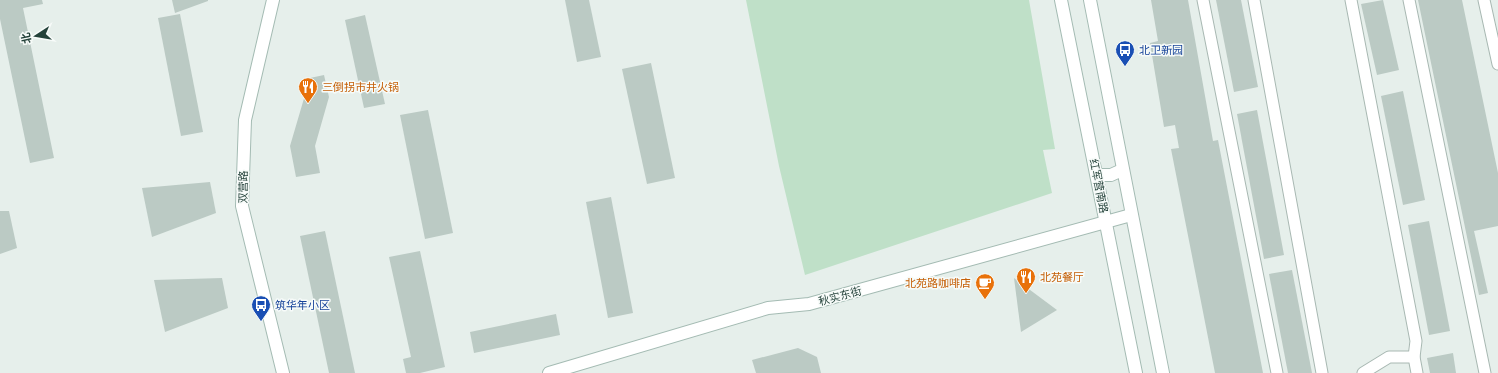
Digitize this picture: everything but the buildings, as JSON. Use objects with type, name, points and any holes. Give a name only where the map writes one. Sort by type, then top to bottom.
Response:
[{"type":"street","name":"双营路","points":[[273,0],[245,120],[242,206],[283,373]]},
{"type":"street","name":"红军营南路","points":[[1061,0],[1136,373]]},
{"type":"street","points":[[1090,0],[1162,373]]},
{"type":"street","points":[[1203,0],[1277,373]]},
{"type":"street","points":[[1254,0],[1322,373]]},
{"type":"street","points":[[1350,0],[1416,341],[1414,357],[1417,373]]},
{"type":"street","points":[[1409,0],[1485,373]]},
{"type":"street","points":[[1484,0],[1496,40],[1498,64]]},
{"type":"street","points":[[1097,175],[1111,175],[1122,170]]},
{"type":"street","name":"秋实东街","points":[[549,373],[768,308],[809,304],[1131,215]]},
{"type":"street","points":[[1363,373],[1389,357],[1414,357]]},
{"type":"green space","points":[[746,0],[1029,0],[1055,149],[1043,150],[1052,193],[805,275],[779,166]]},
{"type":"place","name":"北卫新园","points":[[1125,67]]},
{"type":"place","name":"三倒拐市井火锅","points":[[308,104]]},
{"type":"place","name":"北苑餐厅","points":[[1026,294]]},
{"type":"place","name":"北苑路咖啡店","points":[[985,300]]},
{"type":"place","name":"筑华年小区","points":[[261,322]]}]
